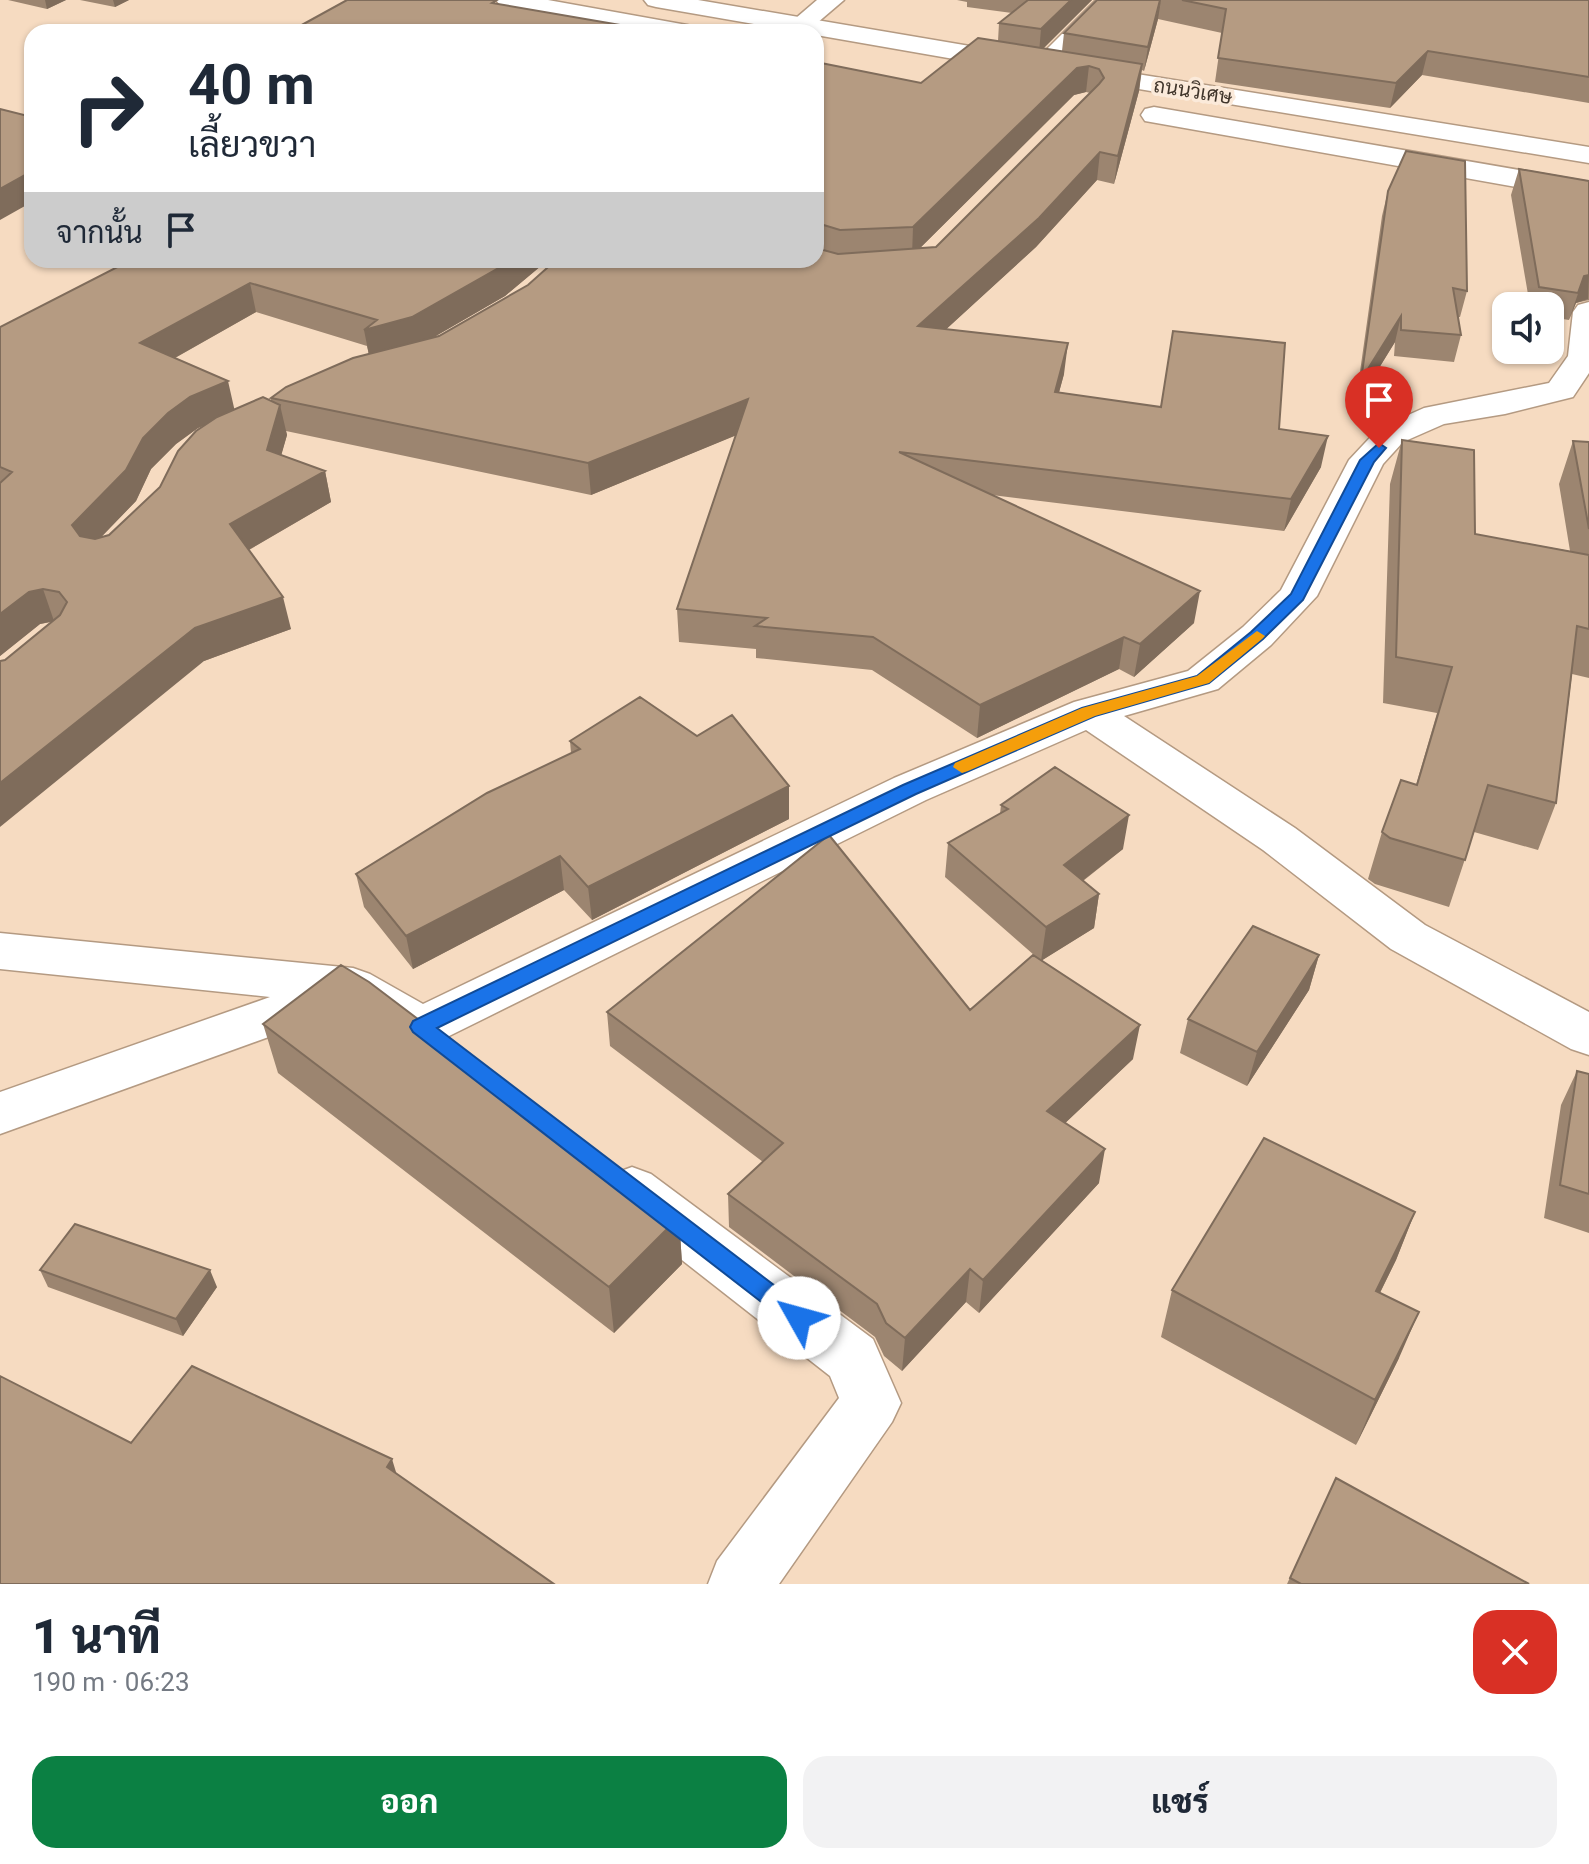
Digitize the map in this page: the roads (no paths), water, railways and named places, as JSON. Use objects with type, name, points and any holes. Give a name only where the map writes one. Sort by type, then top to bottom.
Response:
[{"type":"street","points":[[508,0],[642,24]]},
{"type":"street","name":"ถนนวิเศษ","points":[[656,0],[801,24]]},
{"type":"street","points":[[801,24],[832,0]]},
{"type":"street","name":"ถนนวิเศษ","points":[[824,28],[1589,155]]},
{"type":"street","name":"ถนนวิเศษ","points":[[1131,111],[1589,191]]},
{"type":"street","points":[[421,1027],[910,789],[1089,712],[1203,680],[1257,636],[1298,596],[1367,460],[1391,435],[1436,415],[1505,404],[1561,390],[1584,356],[1589,312]]},
{"type":"street","points":[[1089,712],[1279,839],[1408,937],[1589,1035]]},
{"type":"street","points":[[0,951],[353,987],[421,1027],[471,1065]]},
{"type":"street","points":[[0,1113],[353,987]]},
{"type":"street","points":[[597,1163],[852,1358],[871,1403],[740,1584]]},
{"type":"lane","points":[[1039,66],[1105,0]]}]
